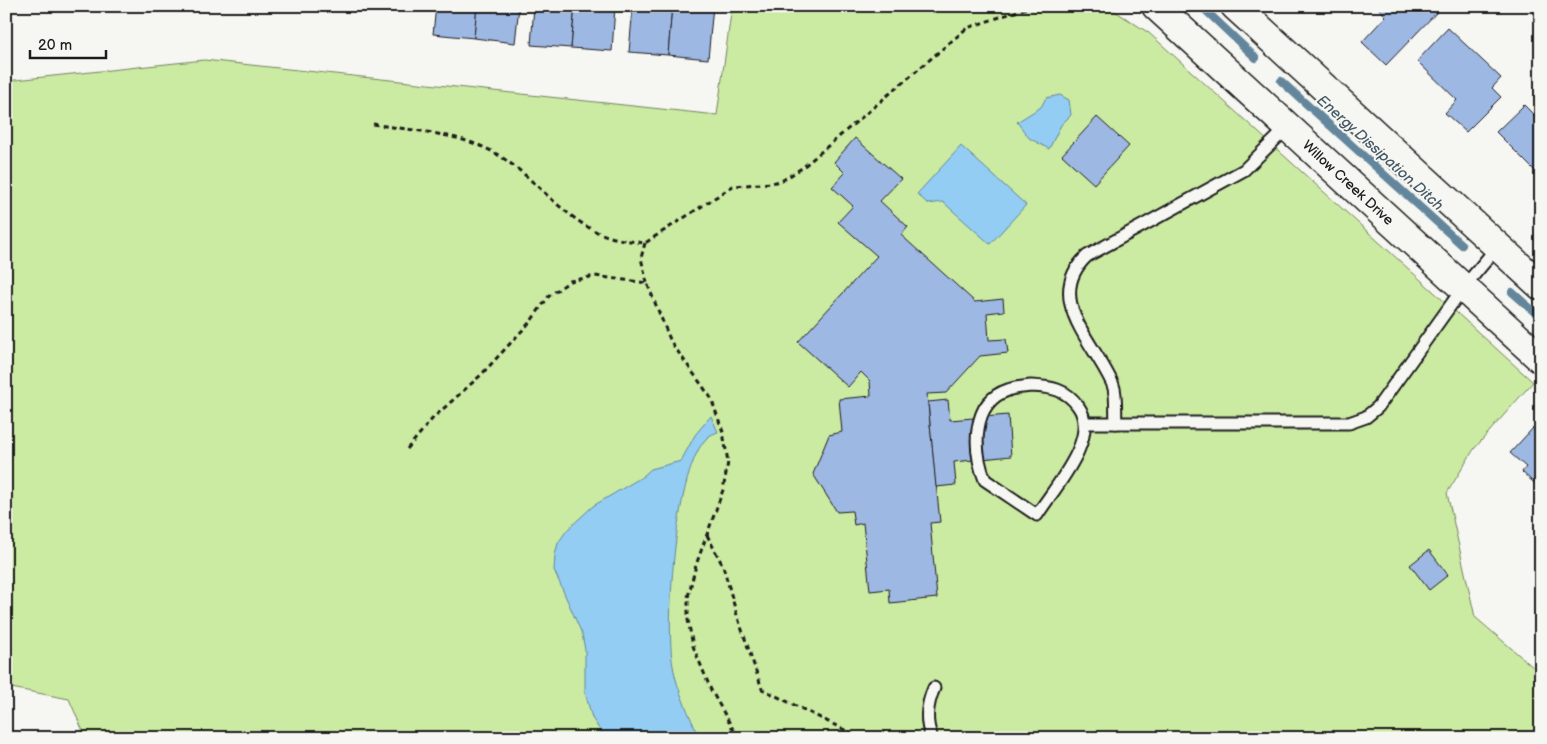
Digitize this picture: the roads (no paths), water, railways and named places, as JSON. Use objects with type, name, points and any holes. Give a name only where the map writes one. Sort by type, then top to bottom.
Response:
[{"type":"street","name":"Willow Creek Drive","points":[[1156,6],[1541,359]]},
{"type":"street","points":[[1235,6],[1541,286]]},
{"type":"lane","points":[[1116,424],[1114,387],[1076,320],[1071,306],[1068,291],[1071,277],[1077,265],[1087,256],[1244,170],[1288,127]]},
{"type":"lane","points":[[1085,424],[1349,423],[1366,417],[1378,407],[1463,288],[1498,246]]},
{"type":"lane","points":[[1031,386],[1049,387],[1062,391],[1073,399],[1081,410],[1085,424],[1080,450],[1037,514],[985,480],[978,451],[979,423],[983,410],[994,397],[1008,390],[1031,386]]},
{"type":"lane","points":[[928,736],[928,702],[934,688]]},
{"type":"water","points":[[1060,95],[1069,100],[1071,115],[1061,125],[1049,149],[1029,138],[1017,122],[1041,107],[1046,98]]},
{"type":"water","points":[[961,146],[1026,205],[990,244],[943,202],[928,204],[917,194]]},
{"type":"water","points":[[711,416],[718,432],[708,437],[697,453],[687,479],[680,511],[675,546],[670,616],[675,675],[699,738],[605,738],[592,718],[585,692],[585,650],[582,634],[554,570],[558,543],[567,530],[593,506],[642,477],[651,469],[681,461],[695,435]]},
{"type":"waterway","name":"Energy Dissipation Ditch","points":[[1201,6],[1256,58]]},
{"type":"waterway","name":"Energy Dissipation Ditch","points":[[1281,81],[1462,245]]},
{"type":"waterway","name":"Energy Dissipation Ditch","points":[[1512,292],[1541,318]]}]
